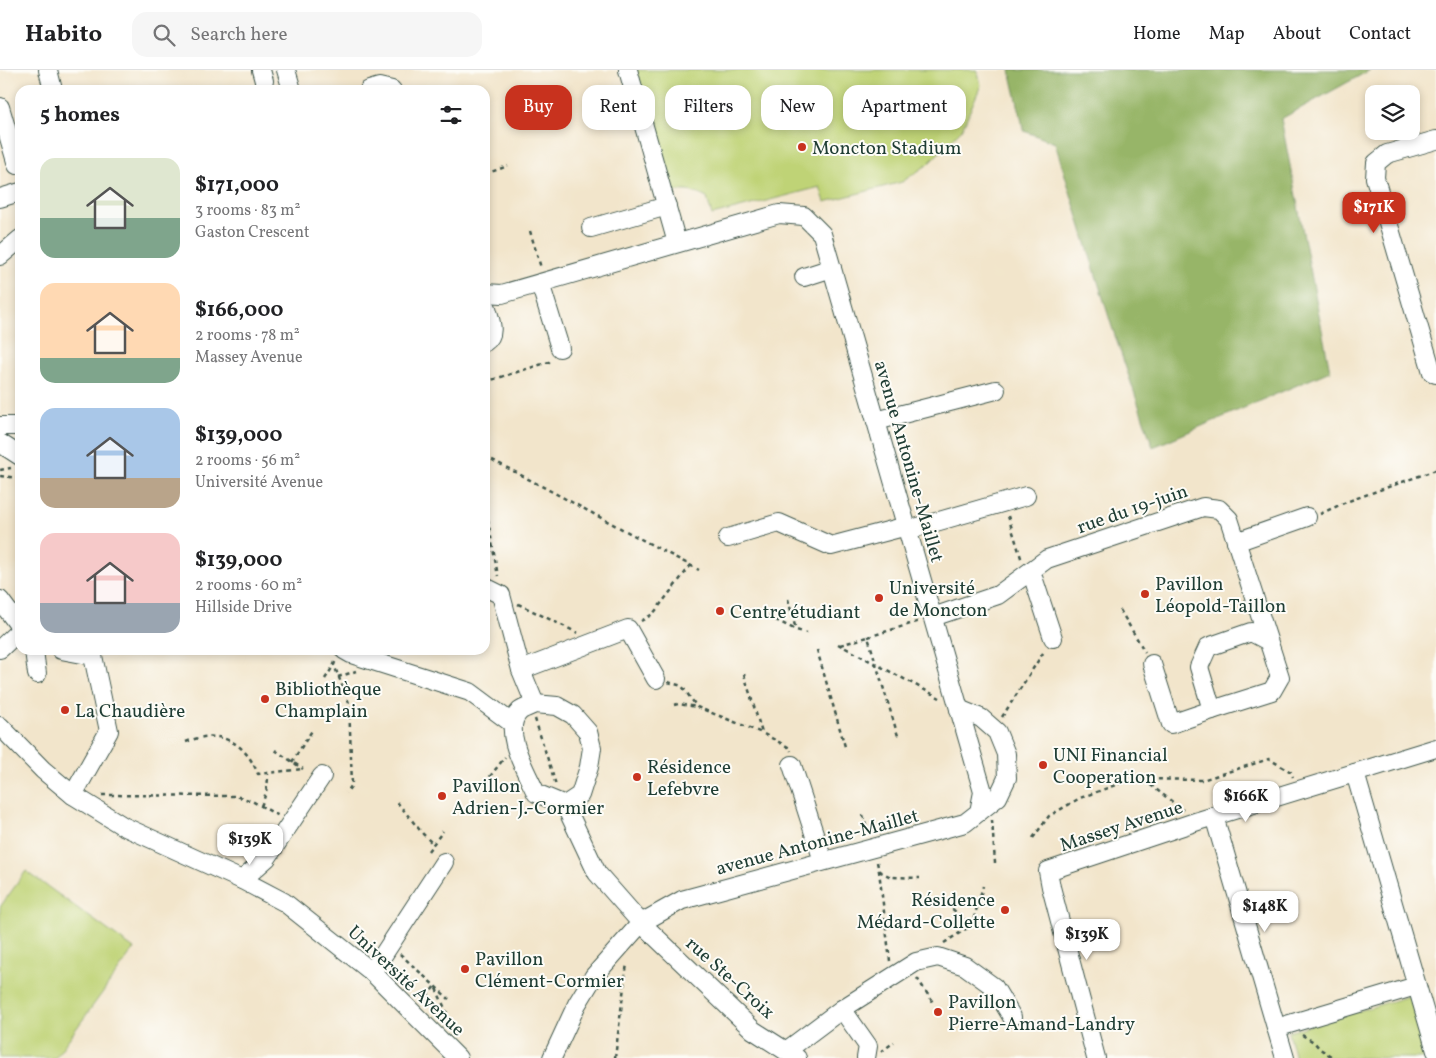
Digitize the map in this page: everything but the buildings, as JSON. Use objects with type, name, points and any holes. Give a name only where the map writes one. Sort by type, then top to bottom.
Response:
[{"type":"street","points":[[48,70],[52,85]]},
{"type":"street","points":[[286,70],[290,85]]},
{"type":"street","points":[[628,70],[677,243]]},
{"type":"street","points":[[0,107],[15,159]]},
{"type":"street","points":[[1436,140],[1387,154],[1376,163],[1375,178],[1432,372],[1436,374]]},
{"type":"street","points":[[0,198],[15,194]]},
{"type":"street","points":[[592,228],[666,206]]},
{"type":"street","name":"avenue Antonine-Maillet","points":[[490,293],[502,294],[779,214],[804,216],[822,234],[984,792],[985,808],[965,823],[682,900],[641,923],[594,976],[577,1004],[552,1058]]},
{"type":"street","points":[[0,256],[15,243]]},
{"type":"street","points":[[804,277],[832,268]]},
{"type":"street","points":[[543,282],[560,348]]},
{"type":"street","points":[[490,320],[493,333],[490,339]]},
{"type":"street","points":[[876,421],[996,390]]},
{"type":"street","points":[[0,426],[15,426]]},
{"type":"street","points":[[0,443],[15,453]]},
{"type":"street","points":[[728,538],[779,523],[831,546],[1026,496]]},
{"type":"street","name":"rue du 19-juin","points":[[933,617],[998,595],[1047,559],[1203,507],[1219,509],[1229,519],[1280,678],[1272,691],[1171,724],[1152,664]]},
{"type":"street","points":[[1236,542],[1307,517]]},
{"type":"street","points":[[1029,572],[1052,638]]},
{"type":"street","points":[[490,590],[501,595],[521,670],[533,705]]},
{"type":"street","points":[[0,600],[15,621]]},
{"type":"street","points":[[521,670],[628,629],[656,679]]},
{"type":"street","points":[[1212,710],[1199,667],[1208,647],[1251,632],[1268,641]]},
{"type":"street","points":[[0,649],[15,633]]},
{"type":"street","points":[[35,655],[37,674]]},
{"type":"street","points":[[73,795],[109,731],[93,656],[88,655]]},
{"type":"street","points":[[354,655],[470,692],[513,724]]},
{"type":"street","points":[[533,705],[557,706],[573,715],[588,732],[592,748],[589,767],[580,795],[563,804],[536,793],[515,744],[513,724],[520,711],[533,705]]},
{"type":"street","points":[[959,708],[982,718],[997,732],[1006,754],[1007,778],[998,797],[985,808]]},
{"type":"street","name":"Université Avenue","points":[[0,726],[43,770],[73,795],[123,826],[242,880],[284,902],[372,972],[458,1058]]},
{"type":"street","name":"Massey Avenue","points":[[1096,1058],[1048,871],[1206,819],[1436,748]]},
{"type":"street","points":[[792,760],[823,861]]},
{"type":"street","points":[[1355,773],[1436,1051]]},
{"type":"street","points":[[242,880],[268,858],[321,778]]},
{"type":"street","name":"rue Ste-Croix","points":[[563,804],[598,873],[641,923],[753,1030],[791,1055]]},
{"type":"street","points":[[1206,819],[1281,1026],[1285,1058]]},
{"type":"street","points":[[372,972],[444,862]]},
{"type":"street","points":[[791,1055],[842,1009],[916,962],[938,957],[965,966],[994,987],[1012,1017]]},
{"type":"street","points":[[1281,1026],[1416,986]]},
{"type":"street","points":[[842,1009],[873,1055]]},
{"type":"path","points":[[490,172],[508,166]]},
{"type":"path","points":[[530,231],[543,282]]},
{"type":"path","points":[[490,380],[549,362],[560,348]]},
{"type":"path","points":[[490,459],[699,570]]},
{"type":"path","points":[[1307,517],[1313,518],[1346,502],[1436,470]]},
{"type":"path","points":[[0,476],[15,478]]},
{"type":"path","points":[[1003,502],[1029,572]]},
{"type":"path","points":[[490,532],[501,595],[595,642]]},
{"type":"path","points":[[628,629],[653,614],[691,565]]},
{"type":"path","points":[[788,599],[796,630]]},
{"type":"path","points":[[1120,610],[1152,664]]},
{"type":"path","points":[[761,613],[796,630],[807,633]]},
{"type":"path","points":[[933,617],[839,644],[959,708]]},
{"type":"path","points":[[868,637],[898,736]]},
{"type":"path","points":[[994,730],[1052,638]]},
{"type":"path","points":[[817,650],[846,750]]},
{"type":"path","points":[[325,679],[340,655]]},
{"type":"path","points":[[334,665],[350,703],[352,785],[346,793]]},
{"type":"path","points":[[744,674],[762,733]]},
{"type":"path","points":[[656,679],[682,686],[697,707]]},
{"type":"path","points":[[533,705],[563,804]]},
{"type":"path","points":[[674,705],[697,707],[762,733],[790,748],[792,760]]},
{"type":"path","points":[[292,762],[313,730]]},
{"type":"path","points":[[186,742],[208,736],[230,740],[249,755],[258,774],[303,769]]},
{"type":"path","points":[[485,782],[515,744]]},
{"type":"path","points":[[275,750],[303,769],[321,778]]},
{"type":"path","points":[[1033,838],[1048,816],[1080,798],[1121,783],[1143,779],[1202,780],[1268,759],[1291,772],[1298,790]]},
{"type":"path","points":[[261,806],[267,790],[268,773]]},
{"type":"path","points":[[1143,779],[1206,819]]},
{"type":"path","points":[[102,795],[236,796],[252,801],[291,824]]},
{"type":"path","points":[[397,802],[422,834],[433,844]]},
{"type":"path","points":[[985,808],[995,862]]},
{"type":"path","points":[[864,815],[879,871],[892,977]]},
{"type":"path","points":[[428,851],[443,831]]},
{"type":"path","points":[[879,871],[891,877],[920,878]]},
{"type":"path","points":[[940,946],[972,925],[983,886]]},
{"type":"path","points":[[940,899],[972,925]]},
{"type":"path","points":[[390,945],[449,999]]},
{"type":"path","points":[[615,1058],[627,959]]},
{"type":"path","points":[[910,966],[934,1004]]},
{"type":"path","points":[[435,986],[447,1013]]},
{"type":"path","points":[[414,1014],[435,986]]},
{"type":"path","points":[[1281,1026],[1314,1042],[1320,1049],[1334,1058]]},
{"type":"path","points":[[873,1055],[894,1042]]},
{"type":"green space","name":"Moncton Stadium","points":[[636,70],[977,70],[981,85],[966,120],[966,85],[843,85],[843,130],[961,130],[927,165],[902,182],[825,202],[820,187],[712,215],[707,198],[691,192],[673,192],[654,130],[655,85],[641,85]]},
{"type":"green space","points":[[1010,70],[1370,70],[1281,119],[1330,371],[1153,447],[1112,327],[1055,143],[1024,131]]},
{"type":"green space","points":[[26,871],[134,949],[55,1058],[0,1058],[0,907]]},
{"type":"green space","points":[[1409,996],[1428,1058],[1295,1058],[1288,1032]]},
{"type":"place","name":"Moncton Stadium","points":[[802,147]]},
{"type":"place","name":"Pavillon Léopold-Taillon","points":[[1145,594]]},
{"type":"place","name":"Université de Moncton","points":[[879,598]]},
{"type":"place","name":"Centre étudiant","points":[[720,611]]},
{"type":"place","name":"Bibliothèque Champlain","points":[[265,699]]},
{"type":"place","name":"La Chaudière","points":[[65,710]]},
{"type":"place","name":"UNI Financial Cooperation","points":[[1043,765]]},
{"type":"place","name":"Résidence Lefebvre","points":[[637,777]]},
{"type":"place","name":"Pavillon Adrien-J.-Cormier","points":[[442,796]]},
{"type":"place","name":"Résidence Médard-Collette","points":[[1005,910]]},
{"type":"place","name":"Pavillon Clément-Cormier","points":[[465,969]]},
{"type":"place","name":"Pavillon Pierre-Amand-Landry","points":[[938,1012]]}]
